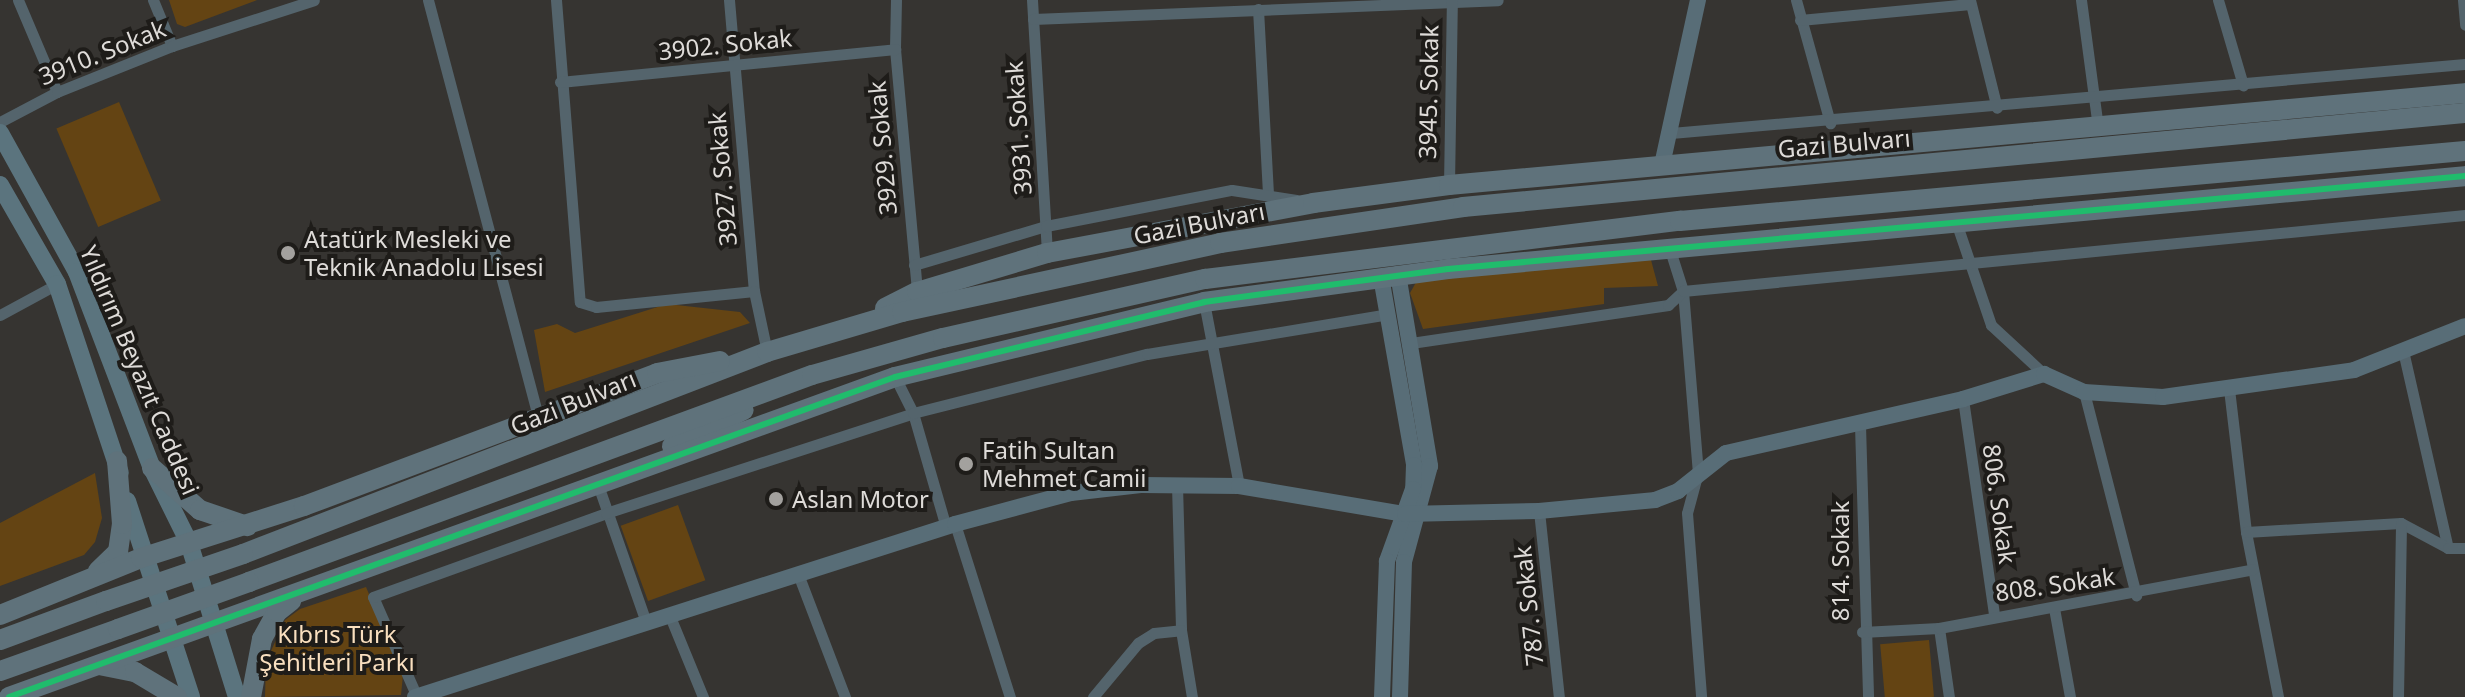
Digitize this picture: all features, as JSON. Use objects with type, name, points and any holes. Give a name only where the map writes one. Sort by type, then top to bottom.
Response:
[{"type":"highway","points":[[838,331],[917,292],[1047,253],[1313,203],[1449,185],[2465,93]]},
{"type":"highway","name":"Gazi Bulvarı","points":[[0,640],[243,554],[767,352],[902,312],[1220,243],[1463,207],[2465,113]]},
{"type":"highway","points":[[0,671],[812,375],[943,338],[1205,279],[1406,251],[2465,151]]},
{"type":"highway","points":[[9,697],[895,377],[1204,302],[1389,275],[2465,176]]},
{"type":"highway","points":[[0,615],[140,556],[247,526],[657,373],[767,352]]},
{"type":"highway","points":[[598,485],[812,375]]},
{"type":"highway","points":[[74,586],[111,563],[118,552],[122,524],[117,461]]},
{"type":"highway","points":[[152,468],[200,510],[247,526]]},
{"type":"highway","points":[[251,697],[262,639],[277,612],[300,594]]},
{"type":"highway","points":[[95,665],[135,672],[177,697]]},
{"type":"main road","name":"Yıldırım Beyazıt Caddesi","points":[[0,133],[77,272],[152,468],[189,543],[237,697]]},
{"type":"main road","name":"Yıldırım Beyazıt Caddesi","points":[[0,185],[57,284],[117,461],[140,556],[191,697]]},
{"type":"street","points":[[18,0],[57,92]]},
{"type":"street","points":[[153,0],[172,46]]},
{"type":"street","name":"3910. Sokak","points":[[0,122],[57,92],[172,46],[314,0]]},
{"type":"street","points":[[428,0],[538,415]]},
{"type":"street","points":[[556,0],[560,82],[580,302],[596,307],[754,291]]},
{"type":"street","name":"3927. Sokak","points":[[729,0],[754,291],[767,352]]},
{"type":"street","name":"3929. Sokak","points":[[896,0],[895,49],[917,292]]},
{"type":"street","name":"3931. Sokak","points":[[1032,0],[1047,253]]},
{"type":"street","points":[[1157,0],[1159,16]]},
{"type":"street","points":[[1033,19],[1159,16],[1258,9],[1287,3],[1498,0]]},
{"type":"street","points":[[1662,165],[1698,0]]},
{"type":"street","points":[[1796,0],[1830,123]]},
{"type":"street","points":[[2081,0],[2098,127]]},
{"type":"street","points":[[2218,0],[2243,85]]},
{"type":"street","points":[[2463,0],[2465,25]]},
{"type":"street","name":"3945. Sokak","points":[[1449,185],[1452,1]]},
{"type":"street","points":[[1800,20],[1970,2],[1997,108]]},
{"type":"street","points":[[1258,9],[1268,196]]},
{"type":"street","name":"3902. Sokak","points":[[560,82],[895,49]]},
{"type":"street","points":[[1671,133],[1830,123],[2465,64]]},
{"type":"street","points":[[914,265],[1046,226],[1232,190],[1313,203]]},
{"type":"street","points":[[1411,343],[1668,305],[1683,291],[2465,215]]},
{"type":"street","points":[[1956,222],[1991,325],[2044,374],[2084,392],[2163,397],[2354,370],[2404,355],[2465,326]]},
{"type":"street","points":[[1670,250],[1683,291],[1698,472],[1687,513],[1701,697]]},
{"type":"street","points":[[1389,275],[1389,314],[1414,465],[1412,513],[1404,562],[1400,697]]},
{"type":"street","points":[[1382,697],[1387,561],[1412,513],[1430,466],[1411,343],[1389,275]]},
{"type":"street","points":[[0,315],[57,284]]},
{"type":"street","points":[[1204,302],[1239,486]]},
{"type":"street","points":[[1389,314],[1213,341],[913,413],[606,513],[373,597],[416,697],[951,526],[1071,493],[1177,485],[1239,486],[1412,513],[1539,511],[1655,500],[1678,491],[1698,472],[1726,453],[1860,425],[1963,399],[2044,374]]},
{"type":"street","points":[[2404,355],[2448,548]]},
{"type":"street","points":[[895,377],[913,413],[1010,697]]},
{"type":"street","points":[[2229,389],[2246,532],[2278,697]]},
{"type":"street","points":[[2084,392],[2136,595]]},
{"type":"street","name":"806. Sokak","points":[[1963,399],[1994,615]]},
{"type":"street","name":"814. Sokak","points":[[1860,425],[1862,632],[1868,697]]},
{"type":"street","points":[[598,485],[646,622]]},
{"type":"street","points":[[1177,485],[1181,630],[1192,697]]},
{"type":"street","name":"787. Sokak","points":[[1539,511],[1559,697]]},
{"type":"street","points":[[2246,532],[2401,523],[2448,548],[2465,548]]},
{"type":"street","points":[[2398,697],[2401,523]]},
{"type":"street","name":"808. Sokak","points":[[1862,632],[1939,628],[1994,615],[2136,595],[2253,569]]},
{"type":"street","points":[[798,574],[845,697]]},
{"type":"street","points":[[2054,608],[2070,697]]},
{"type":"street","points":[[669,614],[703,697]]},
{"type":"street","points":[[1939,628],[1949,697]]},
{"type":"street","points":[[1093,697],[1138,643],[1154,633],[1181,630]]},
{"type":"green space","points":[[169,0],[257,0],[185,27],[177,24]]},
{"type":"green space","points":[[119,102],[161,200],[98,227],[56,129]]},
{"type":"green space","points":[[1651,260],[1658,286],[1604,288],[1604,304],[1423,329],[1410,293],[1419,277]]},
{"type":"green space","points":[[667,304],[740,312],[750,323],[545,392],[534,330],[557,324],[575,333]]},
{"type":"green space","points":[[95,473],[102,518],[95,542],[84,555],[0,586],[0,523]]},
{"type":"green space","points":[[678,505],[705,580],[648,601],[621,526]]},
{"type":"green space","name":"Kıbrıs Türk Şehitleri Parkı","points":[[366,587],[403,675],[401,695],[265,697],[266,662],[285,620],[300,609]]},
{"type":"green space","points":[[1929,640],[1934,697],[1885,697],[1880,644]]},
{"type":"transit line","points":[[9,697],[895,377],[1204,302],[1448,269],[2465,176]]},
{"type":"place","name":"Atatürk Mesleki ve Teknik Anadolu Lisesi","points":[[288,253]]},
{"type":"place","name":"Fatih Sultan Mehmet Camii","points":[[966,464]]},
{"type":"place","name":"Aslan Motor","points":[[776,499]]}]
